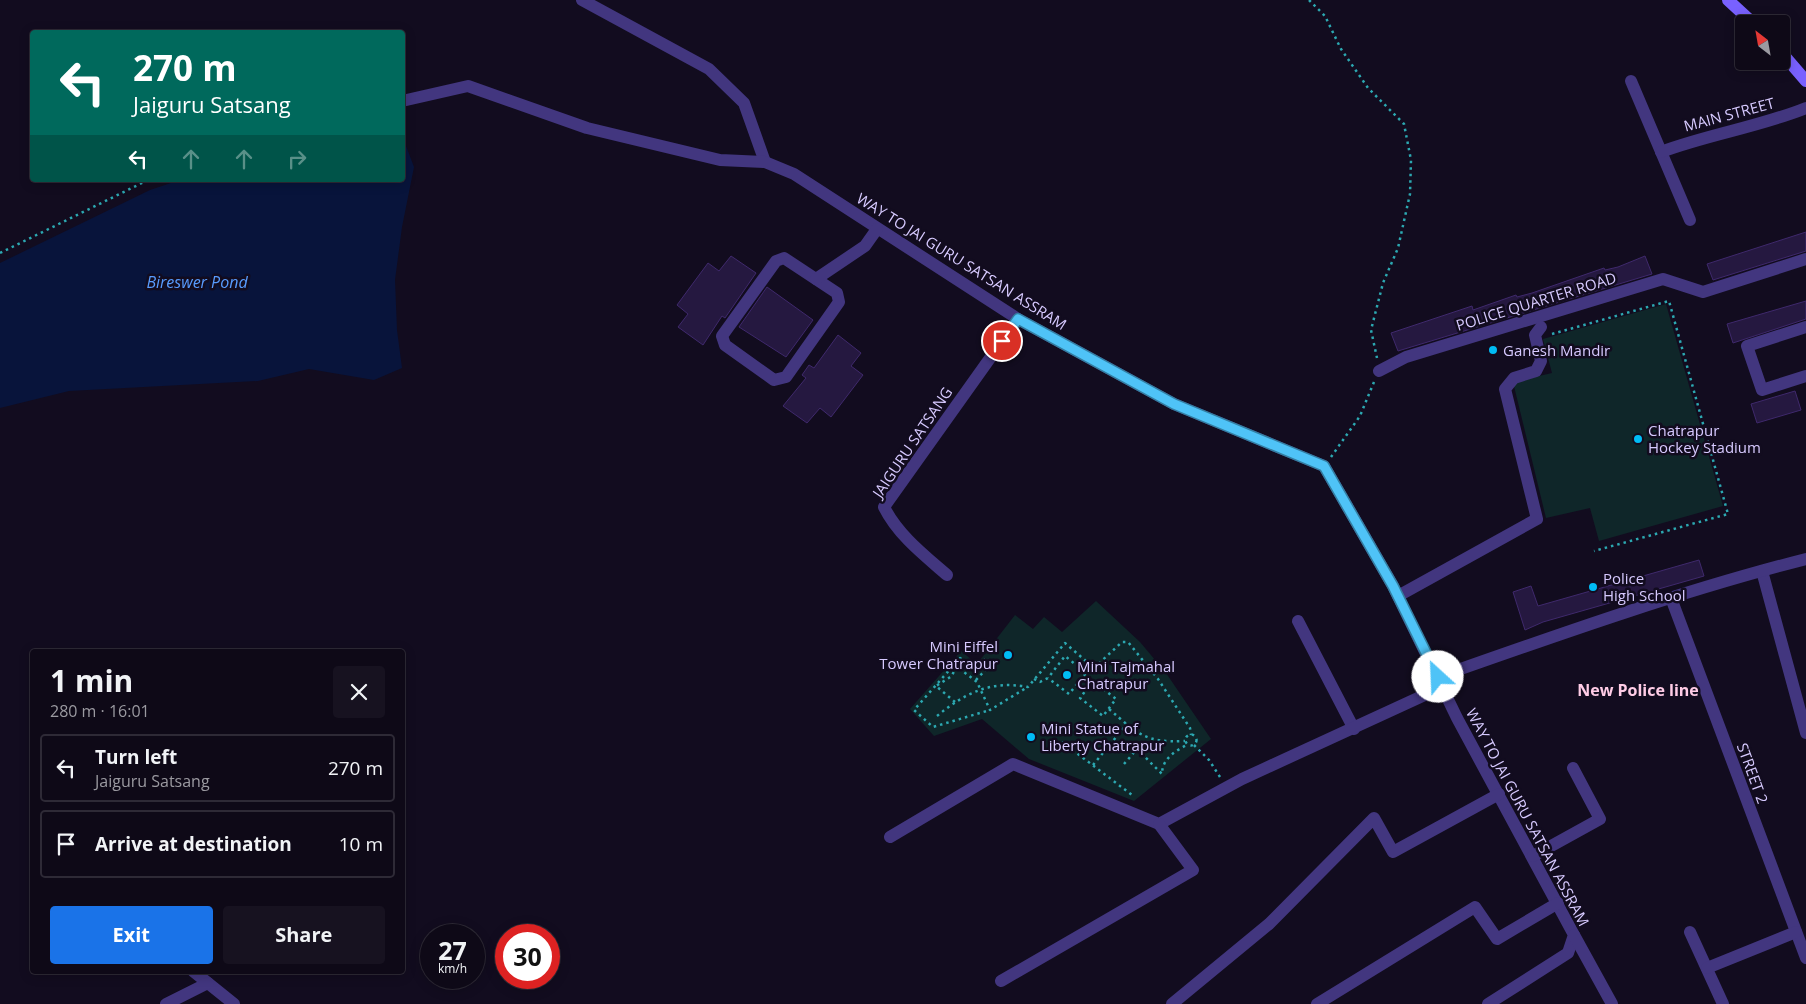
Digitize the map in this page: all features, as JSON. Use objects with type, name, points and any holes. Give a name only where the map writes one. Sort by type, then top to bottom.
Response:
[{"type":"street","points":[[582,0],[709,69],[744,103],[765,162]]},
{"type":"street","points":[[1728,0],[1744,15]]},
{"type":"street","points":[[1790,62],[1806,81]]},
{"type":"street","points":[[1631,81],[1690,220]]},
{"type":"street","name":"WAY TO JAI GURU SATSAN ASSRAM","points":[[405,100],[468,86],[586,128],[720,160],[765,162],[794,174],[1018,319],[1174,404],[1324,466],[1398,596],[1440,682],[1574,935],[1568,953],[1488,1004]]},
{"type":"street","name":"MAIN STREET","points":[[1661,152],[1696,139],[1739,130],[1806,108]]},
{"type":"street","points":[[816,279],[864,246],[877,229]]},
{"type":"street","points":[[784,258],[816,279],[837,293],[839,302],[786,377],[774,380],[725,345],[722,336],[776,261],[784,258]]},
{"type":"street","name":"POLICE QUARTER ROAD","points":[[1379,371],[1406,357],[1663,280],[1703,292],[1806,259]]},
{"type":"street","name":"JAIGURU SATSANG","points":[[947,575],[910,543],[890,519],[884,507],[1018,319]]},
{"type":"street","points":[[1806,327],[1747,346],[1762,390],[1806,376]]},
{"type":"street","points":[[1398,596],[1537,519],[1505,389],[1514,378],[1536,371],[1541,361],[1538,333]]},
{"type":"street","points":[[1159,824],[1226,788],[1354,729],[1440,682],[1534,642],[1671,598],[1806,559]]},
{"type":"street","points":[[1762,571],[1806,733]]},
{"type":"street","name":"STREET 2","points":[[1671,598],[1806,958]]},
{"type":"street","points":[[1298,620],[1354,729]]},
{"type":"street","points":[[890,837],[1013,764],[1159,824],[1193,870],[1001,981]]},
{"type":"street","points":[[1533,856],[1600,819],[1573,768]]},
{"type":"street","points":[[1172,1004],[1268,924],[1374,818],[1393,852],[1499,794]]},
{"type":"street","points":[[1317,1004],[1475,907],[1496,939],[1558,903]]},
{"type":"street","points":[[1690,932],[1723,1004]]},
{"type":"street","points":[[1706,968],[1796,932]]},
{"type":"street","points":[[1574,935],[1612,1004]]},
{"type":"street","points":[[197,974],[234,1004]]},
{"type":"street","points":[[166,1004],[208,983]]},
{"type":"path","points":[[1309,0],[1325,16],[1341,49],[1368,88],[1404,124],[1411,160],[1410,194],[1398,248],[1383,283],[1371,330],[1379,371],[1360,416],[1324,466]]},
{"type":"path","points":[[0,253],[144,182]]},
{"type":"path","points":[[1538,333],[1669,301],[1728,514],[1594,550]]},
{"type":"path","points":[[976,680],[992,663],[986,658],[976,670],[960,658],[914,710],[933,728],[990,710],[1028,687],[1065,643],[1094,668],[1122,642],[1128,642],[1158,678],[1190,728],[1191,735],[1196,738],[1194,745]]},
{"type":"path","points":[[1034,679],[1040,682],[1048,678],[1065,656],[1086,673],[1068,694],[1048,678]]},
{"type":"path","points":[[955,703],[936,686],[952,676],[956,666],[976,680],[990,710]]},
{"type":"path","points":[[1093,681],[1116,700],[1109,709],[1103,716],[1080,698],[1093,681]]},
{"type":"path","points":[[1077,684],[1086,690]]},
{"type":"path","points":[[937,716],[981,688],[1018,685],[1028,687]]},
{"type":"path","points":[[1109,709],[1127,724],[1152,740],[1185,741]]},
{"type":"path","points":[[1093,765],[1127,724]]},
{"type":"path","points":[[1185,741],[1191,735]]},
{"type":"path","points":[[1185,741],[1187,745]]},
{"type":"path","points":[[1062,742],[1132,794]]},
{"type":"path","points":[[1124,764],[1137,748],[1162,774],[1162,768],[1168,759],[1187,745],[1194,745],[1209,760],[1226,788]]},
{"type":"green space","name":"Chatrapur Hockey Stadium","points":[[1666,304],[1723,506],[1599,541],[1590,508],[1546,518],[1513,382],[1552,373],[1543,339]]},
{"type":"green space","points":[[1096,601],[1140,642],[1166,673],[1211,739],[1134,801],[1029,759],[982,719],[934,736],[910,709],[961,651],[977,664],[1015,615],[1033,629],[1044,617],[1062,632]]},
{"type":"water","name":"Bireswer Pond","points":[[405,143],[414,167],[402,227],[395,280],[397,330],[402,368],[374,380],[309,369],[258,381],[69,391],[0,408],[0,263],[150,190],[174,182],[405,182]]},
{"type":"building","points":[[1806,232],[1806,251],[1713,280],[1707,264]]},
{"type":"building","points":[[731,256],[756,273],[725,318],[722,316],[703,345],[678,327],[688,314],[677,305],[708,263],[719,271]]},
{"type":"building","points":[[1645,256],[1652,274],[1398,351],[1391,333],[1472,306],[1473,310],[1516,295],[1517,297],[1532,293],[1604,268],[1605,270],[1618,267]]},
{"type":"building","points":[[767,287],[813,320],[786,357],[739,327]]},
{"type":"building","points":[[1806,301],[1806,319],[1733,343],[1727,324]]},
{"type":"building","points":[[838,335],[861,353],[851,366],[863,375],[831,417],[820,408],[807,423],[783,406],[806,378],[802,375],[809,365],[814,368]]},
{"type":"building","points":[[1795,391],[1801,410],[1757,423],[1751,404]]},
{"type":"building","points":[[1699,560],[1704,576],[1543,622],[1525,630],[1513,592],[1531,586],[1538,606]]},
{"type":"place","name":"Ganesh Mandir","points":[[1493,350]]},
{"type":"place","name":"Chatrapur Hockey Stadium","points":[[1638,439]]},
{"type":"place","name":"Police High School","points":[[1593,587]]},
{"type":"place","name":"Mini Eiffel Tower Chatrapur","points":[[1008,655]]},
{"type":"place","name":"Mini Tajmahal Chatrapur","points":[[1067,675]]},
{"type":"place","name":"Mini Statue of Liberty Chatrapur","points":[[1031,737]]},
{"type":"district","name":"New Police line","points":[[1638,690]]},
{"type":"route","points":[[1002,341],[1018,319],[1174,404],[1324,466],[1393,586],[1438,677]]}]
